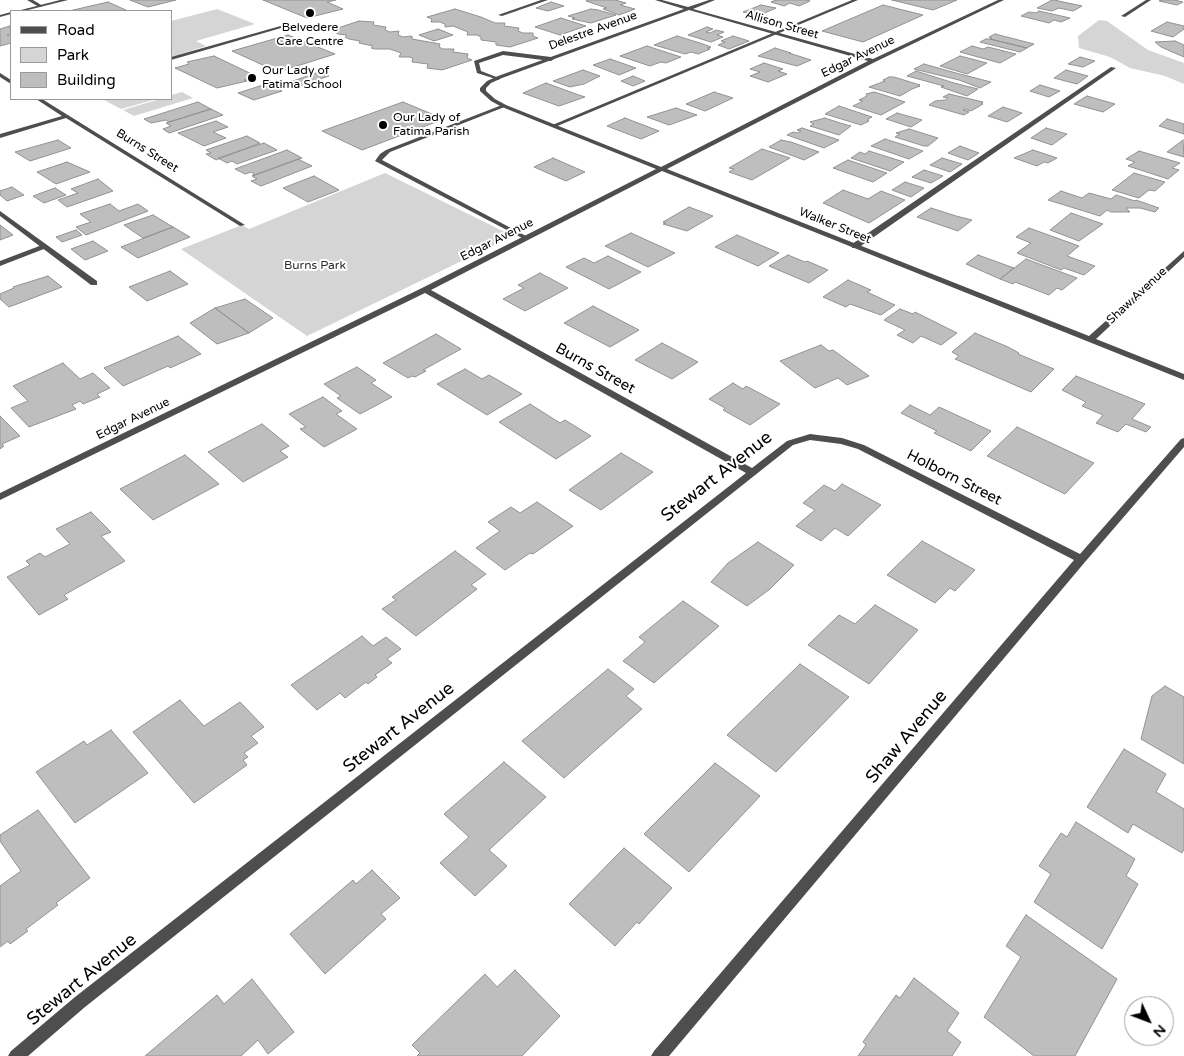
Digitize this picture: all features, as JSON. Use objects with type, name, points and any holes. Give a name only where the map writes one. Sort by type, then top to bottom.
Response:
[{"type":"street","points":[[29,0],[41,6]]},
{"type":"street","points":[[23,10],[66,0]]},
{"type":"street","points":[[500,15],[546,0]]},
{"type":"street","name":"Allison Street","points":[[657,0],[873,61]]},
{"type":"street","name":"Delestre Avenue","points":[[483,88],[497,79],[713,0]]},
{"type":"street","points":[[553,126],[856,0]]},
{"type":"street","name":"Edgar Avenue","points":[[0,497],[277,360],[425,290],[873,61],[1002,0]]},
{"type":"street","points":[[1122,16],[1149,0]]},
{"type":"street","points":[[172,59],[286,26]]},
{"type":"street","points":[[497,79],[479,72],[476,62],[503,53],[551,59]]},
{"type":"street","points":[[855,246],[1113,68]]},
{"type":"street","name":"Walker Street","points":[[483,88],[487,95],[504,106],[1184,377]]},
{"type":"street","name":"Burns Street","points":[[41,100],[242,225]]},
{"type":"street","points":[[504,106],[388,151],[378,161],[526,238]]},
{"type":"street","points":[[0,136],[67,116]]},
{"type":"street","points":[[0,213],[94,283]]},
{"type":"street","points":[[0,264],[45,247]]},
{"type":"street","name":"Shaw Avenue","points":[[1091,339],[1184,252]]},
{"type":"street","name":"Burns Street","points":[[425,290],[751,472]]},
{"type":"street","name":"Stewart Avenue","points":[[16,1056],[80,1002],[751,472],[790,443],[810,437]]},
{"type":"street","name":"Holborn Street","points":[[810,437],[835,440],[861,447],[1081,559]]},
{"type":"street","name":"Shaw Avenue","points":[[659,1056],[1081,559],[1184,442]]},
{"type":"green space","points":[[217,9],[255,24],[196,41],[206,46],[172,57],[172,21]]},
{"type":"green space","points":[[1099,20],[1107,21],[1148,50],[1184,63],[1184,84],[1165,76],[1130,68],[1110,57],[1079,48],[1078,36]]},
{"type":"green space","points":[[182,92],[193,98],[134,116],[123,110],[157,100],[172,100],[172,95]]},
{"type":"green space","points":[[104,100],[153,100],[121,109]]},
{"type":"green space","name":"Burns Park","points":[[385,173],[513,236],[307,336],[181,249],[242,225],[249,229]]},
{"type":"building","points":[[130,0],[176,0],[148,7]]},
{"type":"building","name":"Belvedere Care Centre","points":[[263,0],[336,0],[327,2],[343,9],[307,18]]},
{"type":"building","points":[[615,0],[626,3],[620,5],[635,9],[619,15],[603,9],[607,8],[586,1]]},
{"type":"building","points":[[776,0],[810,1],[799,6],[790,3],[784,6],[771,2]]},
{"type":"building","points":[[892,0],[957,0],[933,10]]},
{"type":"building","points":[[1052,0],[1082,6],[1073,11],[1059,8],[1052,11],[1037,8]]},
{"type":"building","points":[[1159,1],[1183,2],[1177,5]]},
{"type":"building","points":[[108,2],[126,10],[73,10]]},
{"type":"building","points":[[551,2],[564,6],[548,11],[536,8]]},
{"type":"building","points":[[761,5],[776,8],[758,16],[743,12]]},
{"type":"building","points":[[883,5],[923,15],[863,42],[822,31]]},
{"type":"building","points":[[455,9],[495,23],[505,23],[504,26],[519,28],[518,31],[533,33],[533,36],[538,38],[510,47],[496,45],[496,42],[481,40],[481,37],[477,35],[467,35],[468,32],[453,26],[445,27],[445,24],[440,22],[431,22],[432,19],[427,17]]},
{"type":"building","points":[[591,9],[616,15],[591,23],[572,19],[575,18],[568,16]]},
{"type":"building","points":[[1039,11],[1070,18],[1061,22],[1054,20],[1049,23],[1021,16],[1029,12],[1036,13]]},
{"type":"building","points":[[561,18],[586,26],[560,35],[535,27]]},
{"type":"building","points":[[359,21],[374,22],[373,25],[386,27],[385,30],[390,32],[399,31],[398,35],[403,37],[412,36],[412,39],[440,44],[439,47],[443,49],[454,49],[453,52],[468,54],[467,58],[472,60],[442,70],[427,68],[428,64],[412,62],[413,58],[399,57],[401,53],[390,49],[371,48],[373,46],[359,43],[360,41],[349,39],[345,37],[347,35],[338,34],[332,30]]},
{"type":"building","points":[[1167,22],[1184,26],[1184,29],[1173,37],[1151,31]]},
{"type":"building","points":[[10,26],[10,34],[7,35],[10,36],[10,43],[0,46],[0,29]]},
{"type":"building","points":[[707,27],[713,29],[706,32],[710,33],[716,30],[724,32],[717,35],[723,37],[711,42],[688,35]]},
{"type":"building","points":[[438,29],[453,35],[434,41],[419,35]]},
{"type":"building","points":[[995,34],[1034,44],[1027,48],[990,39],[992,38],[989,37]]},
{"type":"building","points":[[288,35],[335,54],[278,72],[232,51]]},
{"type":"building","points":[[677,36],[711,47],[698,54],[691,52],[685,54],[654,45]]},
{"type":"building","points":[[733,36],[749,41],[729,49],[718,45],[725,42],[721,41]]},
{"type":"building","points":[[986,39],[1027,48],[1020,52],[980,42]]},
{"type":"building","points":[[1175,41],[1184,45],[1184,57],[1161,47],[1155,42]]},
{"type":"building","points":[[647,46],[681,57],[666,63],[661,62],[650,66],[620,56]]},
{"type":"building","points":[[972,46],[983,49],[988,47],[1016,54],[1000,63],[960,52]]},
{"type":"building","points":[[775,48],[811,60],[797,66],[758,56]]},
{"type":"building","points":[[214,56],[256,76],[244,80],[247,81],[217,88],[175,68],[189,64],[187,62]]},
{"type":"building","points":[[960,56],[987,63],[967,74],[940,66]]},
{"type":"building","points":[[1080,57],[1095,61],[1083,67],[1068,64]]},
{"type":"building","points":[[610,59],[636,68],[619,75],[593,65]]},
{"type":"building","points":[[764,63],[783,69],[778,71],[787,74],[768,82],[750,76],[760,72],[750,69]]},
{"type":"building","points":[[924,64],[991,82],[980,88],[959,80],[914,69]]},
{"type":"building","points":[[583,70],[600,76],[584,84],[570,87],[553,81]]},
{"type":"building","points":[[1066,70],[1088,76],[1077,84],[1054,78]]},
{"type":"building","points":[[916,71],[978,89],[967,96],[941,87],[944,86],[907,76]]},
{"type":"building","points":[[319,72],[329,76],[300,86],[290,82]]},
{"type":"building","points":[[633,76],[645,81],[633,86],[621,81]]},
{"type":"building","points":[[889,77],[920,86],[900,96],[869,87],[885,81],[883,80]]},
{"type":"building","points":[[546,83],[585,97],[559,106],[523,93]]},
{"type":"building","points":[[266,84],[282,91],[254,100],[238,93]]},
{"type":"building","points":[[1040,85],[1060,91],[1049,97],[1030,91]]},
{"type":"building","points":[[714,92],[733,98],[705,111],[686,104]]},
{"type":"building","points":[[874,92],[905,102],[881,115],[853,106],[863,101],[859,100],[867,96],[866,94]]},
{"type":"building","points":[[949,94],[983,102],[981,103],[983,104],[971,111],[964,109],[969,112],[964,115],[929,105],[935,101],[945,100],[948,98],[943,97]]},
{"type":"building","points":[[1087,96],[1115,104],[1103,112],[1074,104]]},
{"type":"building","points":[[198,102],[211,109],[169,122],[166,120],[151,123],[144,119]]},
{"type":"building","name":"Our Lady of Fatima Parish","points":[[403,102],[444,119],[362,150],[322,131]]},
{"type":"building","points":[[839,106],[872,117],[861,125],[825,114]]},
{"type":"building","points":[[1003,107],[1022,113],[1007,122],[988,116]]},
{"type":"building","points":[[676,108],[697,115],[669,125],[647,117]]},
{"type":"building","points":[[211,109],[223,115],[169,133],[163,129],[171,126],[166,123]]},
{"type":"building","points":[[897,113],[922,120],[911,127],[886,119]]},
{"type":"building","points":[[625,118],[659,131],[641,139],[607,126]]},
{"type":"building","points":[[825,118],[851,126],[839,135],[810,126],[814,124],[810,122]]},
{"type":"building","points":[[1167,119],[1184,124],[1184,134],[1159,126]]},
{"type":"building","points":[[216,121],[228,127],[213,132],[226,138],[204,146],[178,133]]},
{"type":"building","points":[[802,128],[839,140],[824,148],[787,135],[793,132],[797,133],[801,131],[797,130]]},
{"type":"building","points":[[1046,128],[1067,134],[1052,145],[1031,138]]},
{"type":"building","points":[[909,129],[938,138],[928,146],[924,146],[895,137],[900,134],[896,133]]},
{"type":"building","points":[[247,136],[260,143],[216,160],[206,154],[211,153],[206,150]]},
{"type":"building","points":[[885,139],[923,151],[909,159],[871,146]]},
{"type":"building","points":[[58,140],[71,148],[30,161],[15,152]]},
{"type":"building","points":[[781,140],[819,152],[804,160],[769,147]]},
{"type":"building","points":[[1183,140],[1184,157],[1167,152]]},
{"type":"building","points":[[264,143],[277,150],[237,164],[232,161],[227,163],[218,158]]},
{"type":"building","points":[[960,146],[979,153],[968,160],[948,153]]},
{"type":"building","points":[[762,149],[790,158],[752,180],[729,172],[734,169],[729,168]]},
{"type":"building","points":[[287,150],[302,158],[252,176],[254,174],[251,172],[245,174],[235,169]]},
{"type":"building","points":[[1033,150],[1057,158],[1037,166],[1014,158]]},
{"type":"building","points":[[869,151],[904,162],[890,171],[851,158],[860,152],[865,154]]},
{"type":"building","points":[[1139,151],[1180,163],[1172,168],[1179,170],[1168,179],[1128,166],[1135,162],[1126,159]]},
{"type":"building","points":[[553,158],[585,172],[566,181],[534,167]]},
{"type":"building","points":[[942,158],[962,164],[950,172],[930,165]]},
{"type":"building","points":[[298,159],[312,166],[261,186],[251,181],[257,179],[252,176]]},
{"type":"building","points":[[848,160],[887,173],[873,182],[833,168]]},
{"type":"building","points":[[67,162],[90,172],[56,184],[37,172]]},
{"type":"building","points":[[924,170],[943,176],[931,183],[912,177]]},
{"type":"building","points":[[1134,173],[1165,182],[1155,191],[1149,190],[1139,198],[1112,190]]},
{"type":"building","points":[[314,176],[339,190],[308,202],[283,188]]},
{"type":"building","points":[[98,179],[113,191],[67,207],[58,200],[78,193],[71,189]]},
{"type":"building","points":[[905,182],[924,188],[911,197],[892,190]]},
{"type":"building","points":[[12,187],[24,195],[7,201],[0,195],[0,191]]},
{"type":"building","points":[[55,188],[66,195],[44,203],[33,196]]},
{"type":"building","points":[[843,190],[868,199],[881,191],[905,200],[869,223],[823,203]]},
{"type":"building","points":[[1061,191],[1082,198],[1089,193],[1111,199],[1116,195],[1159,208],[1155,212],[1140,208],[1126,208],[1130,212],[1111,212],[1107,210],[1100,216],[1048,200]]},
{"type":"building","points":[[110,204],[119,211],[138,204],[148,211],[86,235],[76,227],[91,222],[80,214]]},
{"type":"building","points":[[689,207],[713,216],[687,231],[663,224],[666,223],[663,222]]},
{"type":"building","points":[[931,208],[972,220],[958,231],[917,217]]},
{"type":"building","points":[[1071,213],[1103,224],[1079,241],[1050,230]]},
{"type":"building","points":[[153,215],[173,227],[143,238],[124,225]]},
{"type":"building","points":[[0,225],[13,235],[0,240]]},
{"type":"building","points":[[173,227],[190,237],[138,258],[121,247]]},
{"type":"building","points":[[1029,228],[1079,246],[1067,256],[1095,266],[1084,275],[1064,268],[1061,270],[1017,253],[1031,243],[1016,237]]},
{"type":"building","points":[[76,230],[82,235],[62,242],[56,237]]},
{"type":"building","points":[[631,233],[675,253],[648,267],[605,246]]},
{"type":"building","points":[[737,235],[779,253],[758,266],[715,247]]},
{"type":"building","points":[[93,241],[108,251],[85,260],[71,249]]},
{"type":"building","points":[[788,255],[828,270],[809,283],[769,266]]},
{"type":"building","points":[[978,255],[1014,268],[1000,279],[966,264]]},
{"type":"building","points":[[608,256],[641,272],[609,289],[566,267],[584,258],[594,263]]},
{"type":"building","points":[[1026,259],[1077,278],[1062,290],[1057,288],[1049,295],[1015,282],[1013,284],[1000,279]]},
{"type":"building","points":[[170,271],[188,284],[147,301],[129,287]]},
{"type":"building","points":[[540,273],[568,288],[525,311],[503,299],[524,288],[518,285]]},
{"type":"building","points":[[48,276],[62,287],[9,307],[0,299],[0,294],[13,287]]},
{"type":"building","points":[[848,280],[871,290],[867,292],[895,305],[881,315],[850,304],[846,307],[823,297]]},
{"type":"building","points":[[245,299],[273,318],[249,333],[215,308]]},
{"type":"building","points":[[593,306],[639,330],[610,347],[564,323]]},
{"type":"building","points":[[215,308],[249,333],[217,344],[190,323]]},
{"type":"building","points":[[900,309],[913,314],[915,312],[957,333],[941,345],[921,336],[913,343],[897,335],[905,330],[884,320]]},
{"type":"building","points":[[975,333],[1054,369],[1031,392],[955,359],[959,356],[952,352]]},
{"type":"building","points":[[436,334],[461,349],[423,370],[426,371],[415,377],[408,378],[383,363]]},
{"type":"building","points":[[178,336],[201,354],[123,386],[104,368]]},
{"type":"building","points":[[662,343],[698,362],[672,379],[635,360]]},
{"type":"building","points":[[821,345],[829,351],[833,350],[869,376],[847,385],[838,378],[815,388],[780,361]]},
{"type":"building","points":[[63,363],[80,379],[93,373],[110,388],[97,394],[100,397],[83,404],[80,401],[72,405],[76,409],[29,427],[11,408],[28,401],[13,386]]},
{"type":"building","points":[[357,367],[376,380],[371,383],[392,397],[360,414],[337,398],[341,396],[324,384]]},
{"type":"building","points":[[465,369],[482,379],[489,375],[522,394],[487,415],[437,384]]},
{"type":"building","points":[[1076,376],[1145,404],[1132,419],[1151,427],[1146,432],[1126,424],[1118,432],[1096,423],[1103,415],[1082,406],[1086,402],[1062,390]]},
{"type":"building","points":[[733,383],[743,389],[746,386],[780,404],[750,425],[723,410],[725,408],[709,399]]},
{"type":"building","points":[[323,397],[342,411],[336,414],[357,429],[324,447],[300,429],[306,427],[289,414]]},
{"type":"building","points":[[530,404],[560,423],[565,420],[591,436],[556,459],[499,422]]},
{"type":"building","points":[[910,405],[930,415],[939,407],[991,431],[971,451],[934,433],[937,431],[901,413]]},
{"type":"building","points":[[0,416],[20,436],[2,444],[4,446],[0,449]]},
{"type":"building","points":[[262,424],[289,446],[280,451],[288,457],[243,482],[208,452]]},
{"type":"building","points":[[1017,427],[1094,463],[1065,494],[987,456]]},
{"type":"building","points":[[621,453],[653,472],[601,510],[569,490]]},
{"type":"building","points":[[185,455],[219,484],[153,520],[120,489]]},
{"type":"building","points":[[842,484],[881,505],[848,536],[835,528],[821,541],[796,526],[815,510],[803,503],[824,485],[835,491]]},
{"type":"building","points":[[537,502],[573,526],[533,554],[530,553],[505,570],[476,548],[500,531],[488,522],[511,507],[520,513]]},
{"type":"building","points":[[91,512],[111,532],[101,536],[125,561],[64,595],[68,599],[39,615],[7,577],[30,565],[26,561],[40,553],[45,557],[70,544],[56,529]]},
{"type":"building","points":[[922,541],[975,570],[955,591],[950,588],[935,603],[887,575]]},
{"type":"building","points":[[758,542],[794,565],[770,589],[747,606],[711,582],[728,563]]},
{"type":"building","points":[[455,551],[486,574],[471,585],[477,589],[416,636],[382,609],[396,600],[392,597]]},
{"type":"building","points":[[683,601],[719,626],[654,683],[623,661],[645,642],[639,637]]},
{"type":"building","points":[[875,605],[918,630],[869,684],[808,645],[839,615],[855,624]]},
{"type":"building","points":[[362,636],[373,646],[386,637],[401,649],[387,659],[392,663],[375,675],[377,677],[368,684],[366,682],[345,698],[340,693],[317,710],[291,685]]},
{"type":"building","points":[[800,664],[849,697],[776,772],[727,735]]},
{"type":"building","points":[[608,669],[634,689],[626,696],[642,709],[564,778],[522,741]]},
{"type":"building","points":[[1165,686],[1184,697],[1184,764],[1141,739],[1152,696]]},
{"type":"building","points":[[180,700],[204,726],[240,702],[264,727],[251,736],[258,743],[244,753],[248,757],[243,760],[247,765],[194,803],[133,732]]},
{"type":"building","points":[[111,730],[148,773],[75,823],[36,772],[84,741],[87,745]]},
{"type":"building","points":[[1124,749],[1166,774],[1156,792],[1184,809],[1184,849],[1182,853],[1133,824],[1128,833],[1087,807]]},
{"type":"building","points":[[504,762],[546,797],[489,850],[507,866],[475,896],[440,863],[469,837],[444,814]]},
{"type":"building","points":[[715,763],[760,796],[689,872],[644,834]]},
{"type":"building","points":[[38,810],[90,878],[56,903],[58,905],[26,929],[28,931],[10,944],[8,941],[0,947],[0,886],[21,871],[0,841],[0,835]]},
{"type":"building","points":[[1076,822],[1135,859],[1126,876],[1138,884],[1102,949],[1034,902],[1051,874],[1039,866],[1061,833],[1067,837]]},
{"type":"building","points":[[624,848],[672,888],[639,924],[637,922],[615,946],[569,904]]},
{"type":"building","points":[[372,870],[400,898],[381,914],[386,919],[325,974],[290,934],[353,880],[356,884]]},
{"type":"building","points":[[1026,915],[1117,979],[1075,1056],[1034,1056],[984,1017],[1021,957],[1006,946]]},
{"type":"building","points":[[515,970],[560,1016],[522,1056],[417,1056],[420,1053],[412,1045],[485,974],[497,987]]},
{"type":"building","points":[[914,978],[959,1013],[947,1031],[961,1042],[952,1056],[858,1056],[866,1045],[863,1042],[896,995],[900,998]]},
{"type":"building","points":[[252,979],[294,1032],[268,1054],[258,1040],[241,1056],[145,1056],[217,995],[224,1004]]},
{"type":"place","name":"Belvedere Care Centre","points":[[310,13]]},
{"type":"place","name":"Our Lady of Fatima School","points":[[252,78]]},
{"type":"place","name":"Our Lady of Fatima Parish","points":[[383,125]]}]
